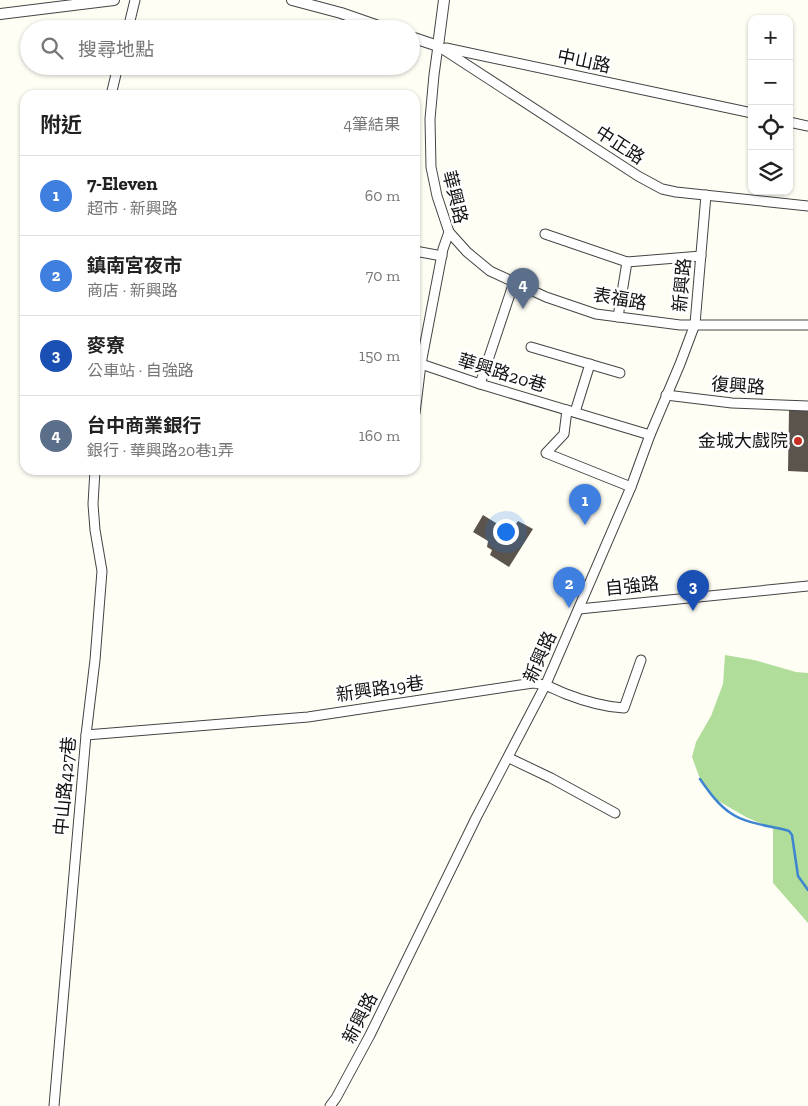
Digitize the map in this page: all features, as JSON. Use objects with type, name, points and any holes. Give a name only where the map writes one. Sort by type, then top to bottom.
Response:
[{"type":"street","points":[[0,14],[114,0]]},
{"type":"street","points":[[130,20],[135,0]]},
{"type":"street","points":[[292,0],[361,20]]},
{"type":"street","points":[[438,46],[444,0]]},
{"type":"street","name":"中山路","points":[[420,40],[438,46],[748,112]]},
{"type":"street","name":"中正路","points":[[438,46],[638,176],[662,189],[808,206]]},
{"type":"street","name":"華興路","points":[[420,372],[442,256],[449,232],[437,196],[431,167],[430,119],[438,46]]},
{"type":"street","points":[[112,90],[116,75]]},
{"type":"street","points":[[793,123],[808,126]]},
{"type":"street","name":"新興路","points":[[330,1106],[370,1035],[476,818],[546,684],[631,487],[650,434],[695,324],[706,195]]},
{"type":"street","name":"表福路","points":[[449,232],[467,252],[490,271],[546,297],[596,314],[680,325],[808,325]]},
{"type":"street","points":[[545,234],[627,262],[701,256]]},
{"type":"street","points":[[420,252],[442,256]]},
{"type":"street","points":[[618,317],[627,262]]},
{"type":"street","points":[[480,384],[514,282]]},
{"type":"street","name":"華興路20巷","points":[[531,347],[620,374]]},
{"type":"street","name":"華興路20巷","points":[[421,364],[480,384],[650,434]]},
{"type":"street","points":[[590,364],[564,434],[546,454],[631,487]]},
{"type":"street","name":"復興路","points":[[666,395],[732,402],[808,406]]},
{"type":"street","name":"中山路427巷","points":[[54,1106],[102,571],[93,504],[94,475]]},
{"type":"street","name":"自強路","points":[[579,609],[808,586]]},
{"type":"street","name":"新興路19巷","points":[[86,734],[308,717],[533,683],[546,684],[566,694],[614,708],[624,708],[641,660]]},
{"type":"street","points":[[509,758],[551,778],[615,813]]},
{"type":"green space","points":[[725,655],[754,660],[796,672],[808,673],[808,923],[773,883],[773,829],[746,817],[715,799],[700,779],[692,757],[696,742],[711,716],[723,684]]},
{"type":"building","name":"金城大戲院","points":[[789,410],[808,411],[808,472],[788,471]]},
{"type":"building","points":[[483,515],[504,528],[508,520],[516,524],[518,521],[533,529],[509,567],[490,555],[492,550],[487,547],[488,541],[473,532]]},
{"type":"waterway","points":[[700,779],[719,803],[732,814],[752,822],[789,831],[792,835],[798,876],[808,890]]},
{"type":"place","name":"台中商業銀行","points":[[523,309]]},
{"type":"place","name":"金城大戲院","points":[[798,441]]},
{"type":"place","name":"7-Eleven","points":[[585,525]]},
{"type":"place","name":"鎮南宮夜市","points":[[569,608]]},
{"type":"place","name":"麥寮","points":[[693,611]]}]
